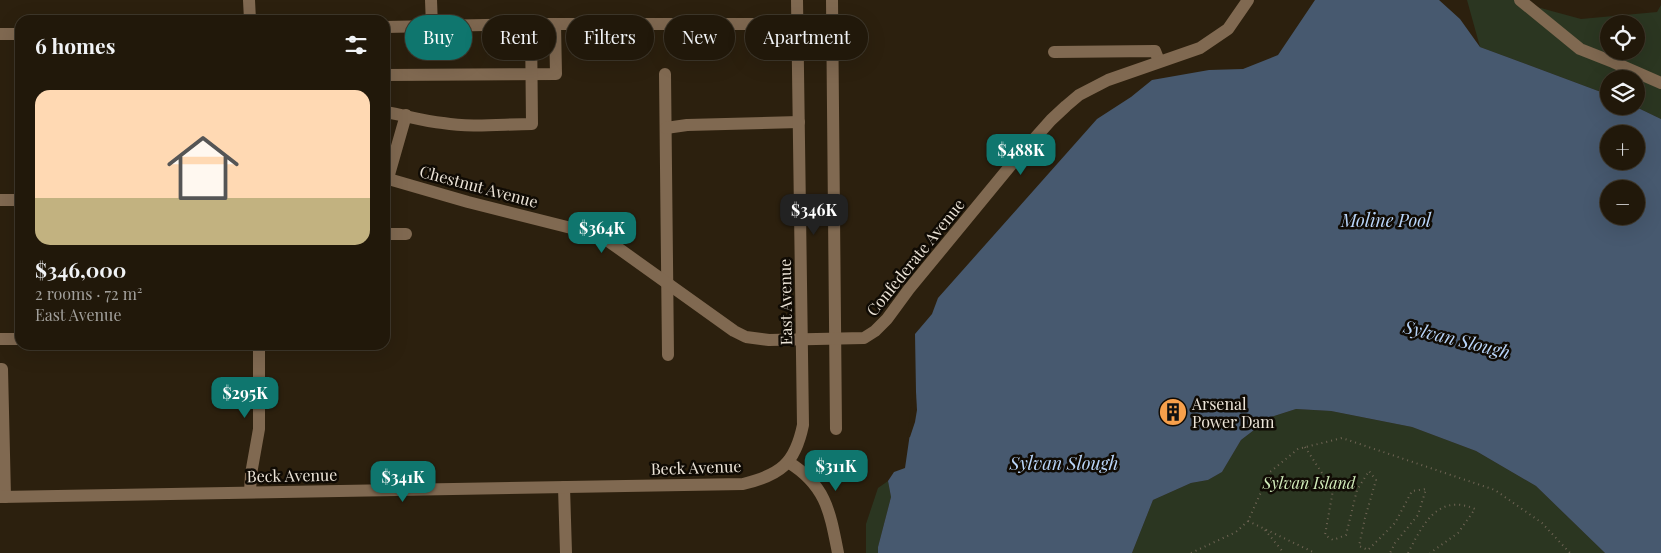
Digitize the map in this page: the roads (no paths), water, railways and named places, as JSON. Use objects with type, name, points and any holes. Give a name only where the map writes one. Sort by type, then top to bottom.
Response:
[{"type":"street","points":[[249,0],[250,15]]},
{"type":"street","points":[[431,0],[432,15]]},
{"type":"street","name":"East Avenue","points":[[797,0],[797,15]]},
{"type":"street","points":[[832,0],[836,429]]},
{"type":"street","name":"Confederate Avenue","points":[[801,339],[864,338],[875,331],[1011,165],[1066,106],[1079,95],[1108,80],[1200,48],[1228,29],[1248,0]]},
{"type":"street","points":[[1520,0],[1580,49],[1661,83]]},
{"type":"street","points":[[556,24],[745,24]]},
{"type":"street","points":[[390,27],[405,27]]},
{"type":"street","points":[[0,34],[15,34]]},
{"type":"street","points":[[1054,52],[1155,51],[1159,61]]},
{"type":"street","points":[[390,113],[442,123],[464,125],[532,124],[532,60]]},
{"type":"street","points":[[390,75],[556,74],[556,60]]},
{"type":"street","name":"East Avenue","points":[[788,462],[797,445],[803,425],[797,60]]},
{"type":"street","points":[[665,74],[668,355]]},
{"type":"street","points":[[390,165],[406,115]]},
{"type":"street","points":[[666,128],[695,125],[798,122]]},
{"type":"street","name":"Chestnut Avenue","points":[[390,179],[468,202],[595,234],[604,238],[668,282],[734,331],[746,337],[768,340],[801,339]]},
{"type":"street","points":[[0,200],[15,200]]},
{"type":"street","points":[[390,234],[406,234]]},
{"type":"street","points":[[0,339],[15,339]]},
{"type":"street","points":[[250,492],[250,474],[259,429],[259,350]]},
{"type":"street","points":[[0,369],[2,369],[3,497]]},
{"type":"street","points":[[788,462],[798,468],[818,488],[825,500],[832,521],[838,553]]},
{"type":"street","name":"Beck Avenue","points":[[3,497],[743,484],[771,476],[782,469],[788,462]]},
{"type":"street","points":[[564,487],[566,553]]},
{"type":"water","name":"Moline Pool","points":[[1315,0],[1439,0],[1460,19],[1480,47],[1600,92],[1600,115],[1645,115],[1645,111],[1661,119],[1661,553],[1605,553],[1536,486],[1476,451],[1412,427],[1331,411],[1296,409],[1271,417],[1241,440],[1222,472],[1208,480],[1191,483],[1153,500],[1132,553],[878,553],[891,497],[888,481],[894,472],[905,468],[916,392],[915,334],[932,314],[938,298],[1097,119],[1131,97],[1152,80],[1209,70],[1243,69],[1278,55]]},
{"type":"place","name":"Arsenal Power Dam","points":[[1173,412]]},
{"type":"water label","name":"Sylvan Slough","points":[[1457,339]]},
{"type":"water label","name":"Sylvan Slough","points":[[1064,463]]},
{"type":"park label","name":"Sylvan Island","points":[[1309,482]]}]
